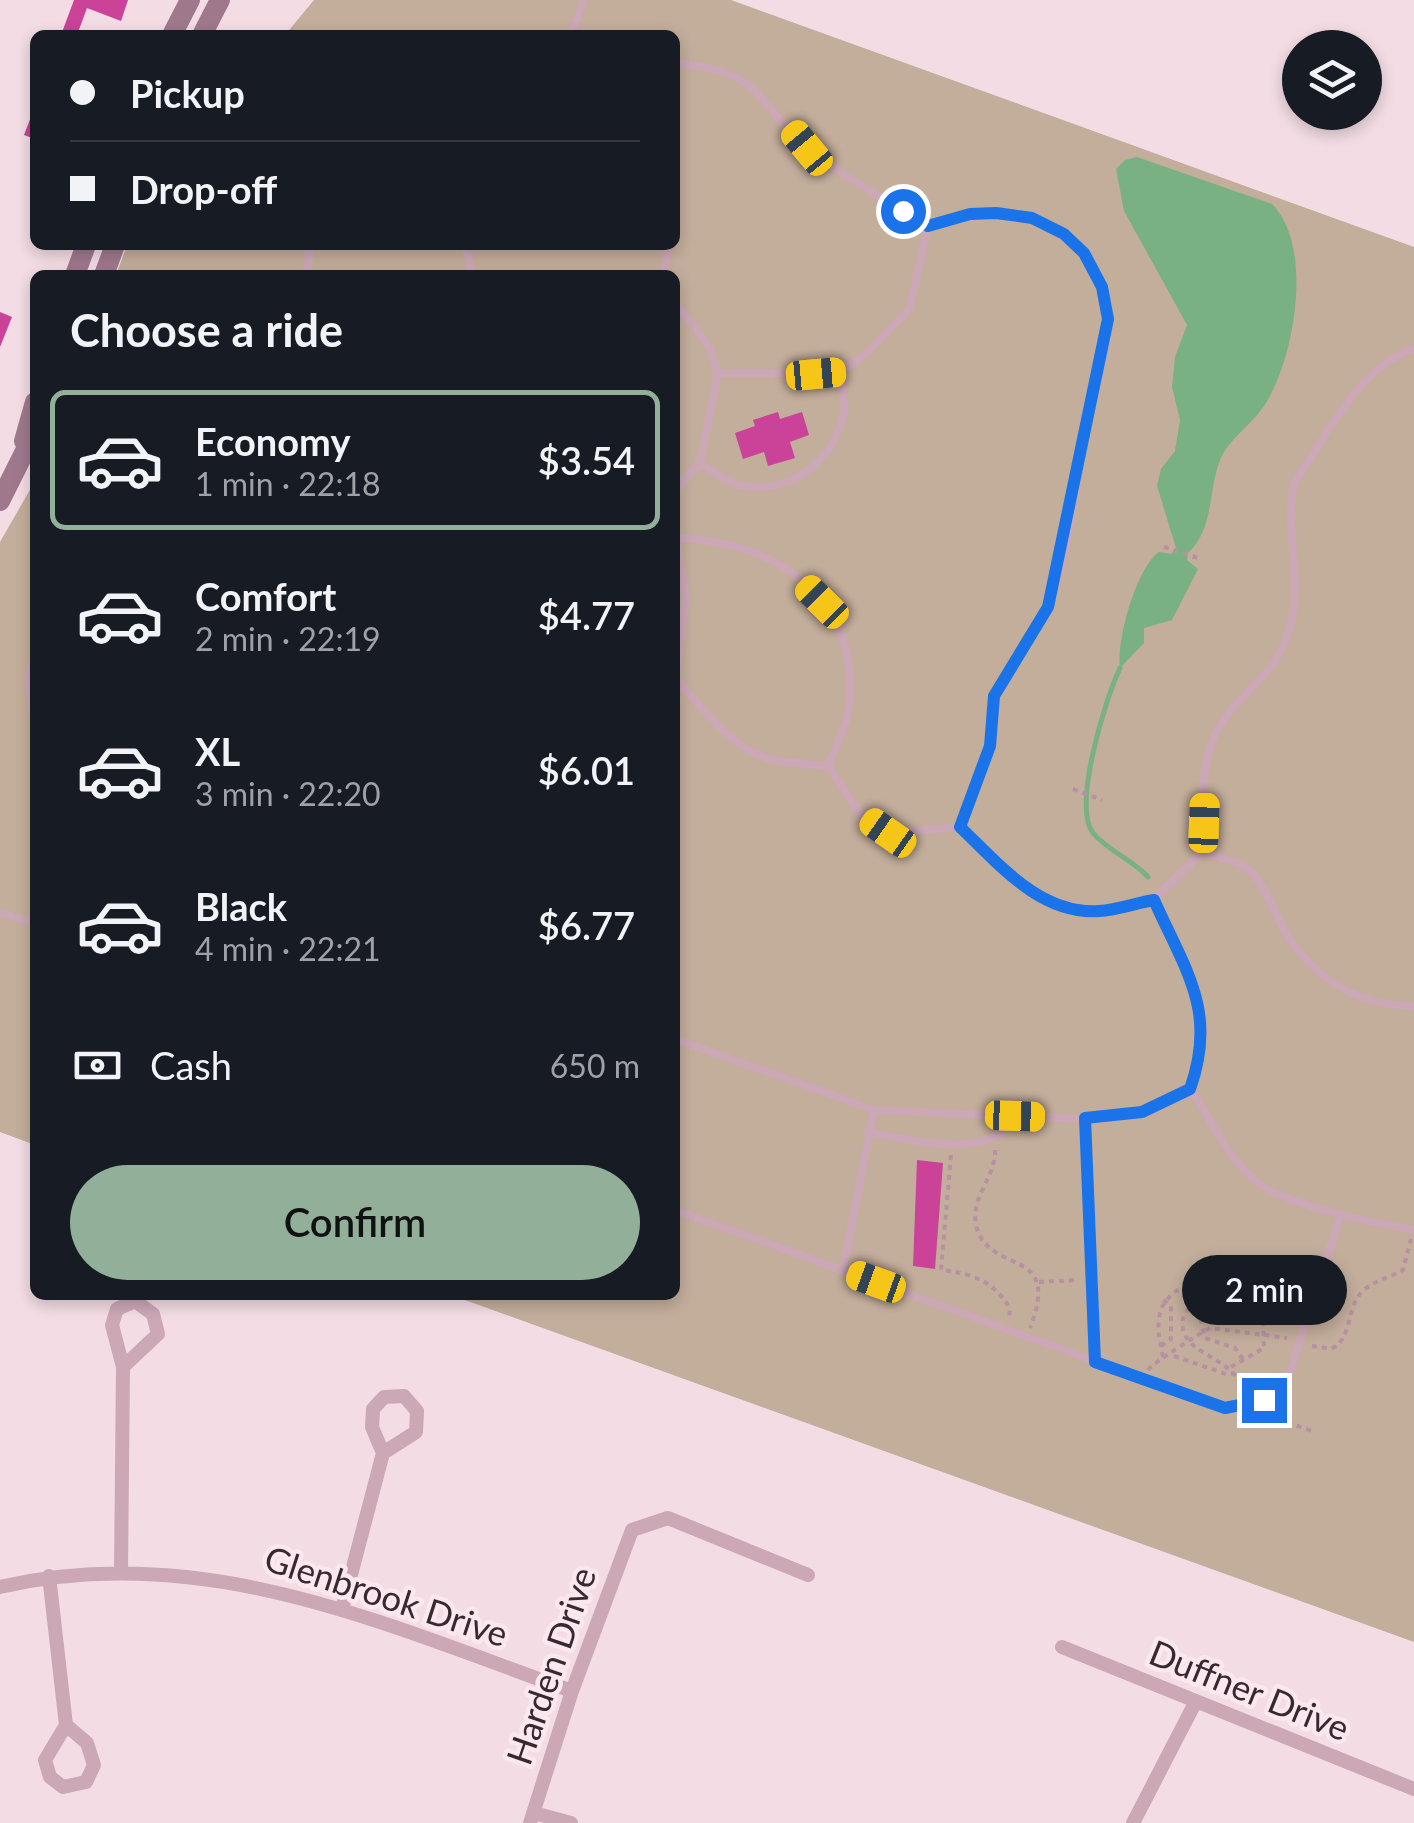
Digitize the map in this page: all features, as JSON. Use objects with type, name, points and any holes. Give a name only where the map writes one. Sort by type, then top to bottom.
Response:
[{"type":"main road","points":[[175,30],[190,0]]},
{"type":"main road","points":[[205,30],[220,0]]},
{"type":"main road","points":[[13,476],[30,419]]},
{"type":"main road","points":[[0,501],[30,441]]},
{"type":"street","points":[[120,1571],[123,1367]]},
{"type":"street","points":[[342,1609],[382,1454]]},
{"type":"street","name":"Harden Drive","points":[[532,1818],[572,1690],[632,1530],[668,1518],[808,1576]]},
{"type":"street","name":"Glenbrook Drive","points":[[0,1587],[50,1576],[120,1571],[231,1580],[342,1609],[572,1690]]},
{"type":"street","points":[[50,1576],[66,1725]]},
{"type":"street","name":"Duffner Drive","points":[[1062,1646],[1414,1789]]},
{"type":"street","points":[[1133,1823],[1195,1703]]},
{"type":"street","points":[[532,1818],[571,1823]]},
{"type":"lane","points":[[573,30],[584,0]]},
{"type":"lane","points":[[680,63],[729,71],[751,84],[807,148],[928,226],[970,214],[996,213],[1032,218],[1064,234],[1084,253],[1102,287],[1108,319],[1048,607],[994,696],[990,746],[960,827]]},
{"type":"lane","points":[[718,374],[839,372],[895,329],[910,308],[928,226]]},
{"type":"lane","points":[[680,308],[709,346],[718,374],[700,464],[680,486]]},
{"type":"lane","points":[[680,685],[750,750],[772,760],[828,766],[861,814],[888,833],[960,827],[1021,885],[1051,902],[1097,912],[1154,900],[1202,853],[1206,762],[1215,734],[1286,640],[1296,597],[1291,500],[1294,483],[1360,389],[1384,366],[1414,350]]},
{"type":"lane","points":[[700,464],[740,486],[770,486],[808,474],[833,446],[845,408],[839,372]]},
{"type":"lane","points":[[680,537],[721,540],[748,547],[779,562],[822,602],[841,634],[850,702],[828,766]]},
{"type":"lane","points":[[680,561],[686,596],[680,653]]},
{"type":"lane","points":[[1202,853],[1244,866],[1264,887],[1304,962],[1341,990],[1389,1006],[1414,1006]]},
{"type":"lane","points":[[680,1042],[874,1110],[1085,1118],[1142,1112],[1190,1089],[1203,1053],[1203,1014],[1154,900]]},
{"type":"lane","points":[[0,913],[30,922]]},
{"type":"lane","points":[[1190,1089],[1233,1154],[1259,1184],[1341,1214],[1413,1230]]},
{"type":"lane","points":[[843,1270],[874,1110]]},
{"type":"lane","points":[[869,1133],[952,1144],[993,1140],[1006,1134],[1015,1116]]},
{"type":"lane","points":[[1085,1118],[1095,1362]]},
{"type":"lane","points":[[680,1212],[1212,1405],[1250,1406],[1264,1400],[1290,1372],[1341,1214]]},
{"type":"path","points":[[1164,547],[1198,558]]},
{"type":"path","points":[[1073,789],[1102,800]]},
{"type":"path","points":[[993,1140],[995,1168],[977,1200],[976,1225],[987,1245],[1023,1263],[1039,1282],[1037,1307],[1027,1337]]},
{"type":"path","points":[[952,1144],[941,1270],[971,1274],[994,1288],[1010,1309],[1006,1329]]},
{"type":"path","points":[[1312,1346],[1331,1349],[1343,1341],[1352,1307],[1364,1290],[1406,1265],[1413,1230]]},
{"type":"path","points":[[1039,1282],[1092,1279]]},
{"type":"path","points":[[1163,1299],[1188,1288],[1204,1295],[1184,1314],[1182,1328],[1189,1343],[1233,1370],[1250,1406]]},
{"type":"path","points":[[1163,1299],[1158,1322],[1163,1357]]},
{"type":"path","points":[[1161,1346],[1172,1338],[1171,1306],[1163,1299]]},
{"type":"path","points":[[1172,1355],[1226,1374],[1233,1370],[1243,1359],[1261,1352],[1266,1336],[1262,1300],[1230,1314],[1206,1313],[1200,1318],[1202,1333],[1209,1340],[1235,1348],[1243,1359]]},
{"type":"path","points":[[1144,1380],[1149,1367],[1163,1357],[1172,1355],[1202,1333],[1220,1327],[1251,1337],[1291,1339]]},
{"type":"path","points":[[1264,1400],[1282,1420],[1311,1430]]},
{"type":"shaded area","points":[[314,0],[731,0],[1414,247],[1414,1642],[465,1300],[680,1300],[680,270],[118,270],[125,250],[680,250],[680,30],[289,30]]},
{"type":"shaded area","points":[[1137,157],[1272,204],[1285,223],[1296,275],[1291,334],[1284,362],[1264,406],[1220,460],[1202,533],[1188,553],[1187,560],[1198,569],[1172,620],[1144,628],[1144,643],[1120,668],[1125,624],[1135,589],[1159,552],[1171,554],[1176,548],[1157,486],[1161,469],[1175,451],[1180,420],[1172,387],[1175,357],[1187,325],[1124,211],[1116,169],[1125,160]]},
{"type":"shaded area","points":[[30,490],[30,1143],[0,1132],[0,542]]},
{"type":"building","points":[[74,0],[128,0],[121,21],[87,8],[79,30],[63,30]]},
{"type":"building","points":[[0,312],[12,317],[0,347]]},
{"type":"building","points":[[778,412],[780,419],[802,412],[809,435],[790,442],[795,458],[768,466],[764,452],[743,459],[735,433],[755,426],[753,420]]},
{"type":"building","points":[[917,1160],[943,1163],[935,1269],[913,1266]]},
{"type":"waterway","points":[[1120,668],[1093,751],[1086,800],[1088,819],[1099,839],[1148,877]]},
{"type":"route","points":[[903,211],[928,226],[970,214],[1032,218],[1064,234],[1084,253],[1102,287],[1108,319],[1104,357],[1089,405],[1068,530],[1048,607],[1037,631],[994,696],[990,746],[960,827],[1021,885],[1051,902],[1097,912],[1154,900],[1203,1014],[1203,1053],[1190,1089],[1142,1112],[1085,1118],[1095,1362],[1225,1408],[1250,1406],[1264,1400]]}]
